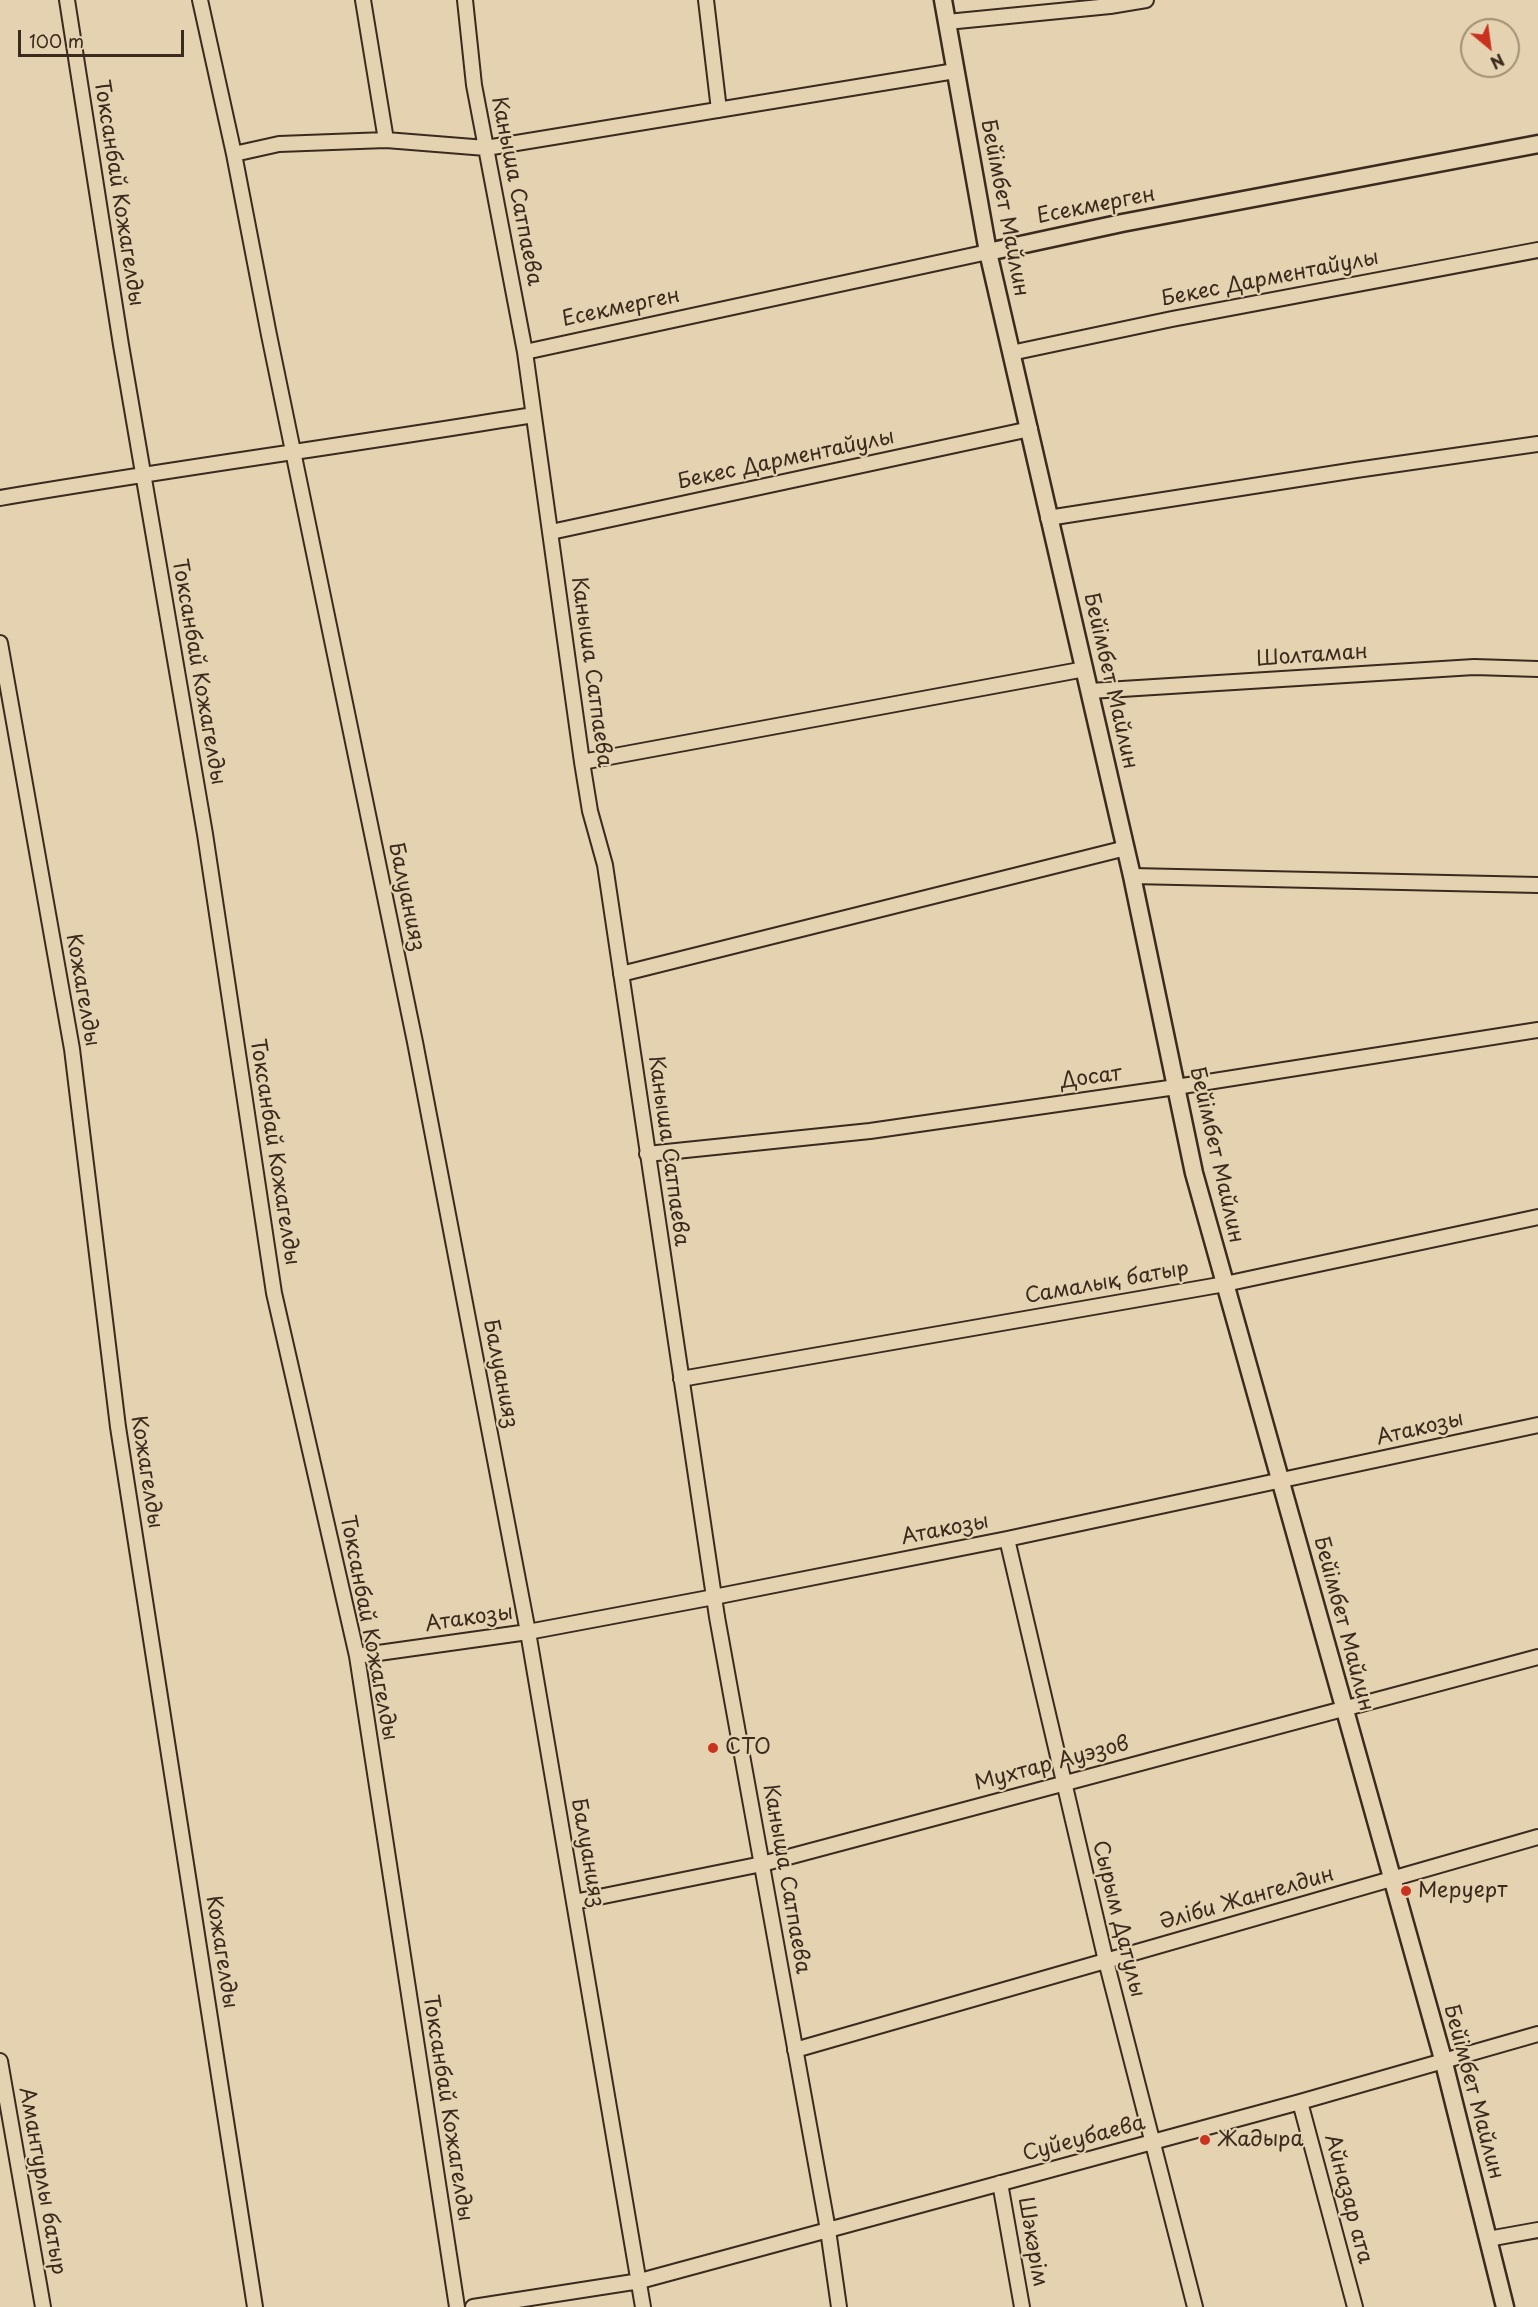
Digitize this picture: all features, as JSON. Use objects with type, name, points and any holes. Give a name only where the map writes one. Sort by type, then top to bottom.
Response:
[{"type":"street","name":"Токсанбай Кожагелды","points":[[67,0],[121,345],[205,834],[274,1293],[357,1656],[457,2307]]},
{"type":"street","points":[[200,0],[234,154],[279,144],[386,140],[486,148],[955,71]]},
{"type":"street","points":[[363,0],[386,140]]},
{"type":"street","name":"Каныша Сатпаева","points":[[465,0],[474,85],[525,352],[582,762],[590,811],[604,866],[714,1598],[828,2230],[839,2307]]},
{"type":"street","points":[[705,0],[719,110]]},
{"type":"street","name":"Бейімбет Майлин","points":[[943,0],[988,252],[1126,848],[1194,1173],[1443,2060],[1505,2307]]},
{"type":"street","points":[[947,22],[1146,0]]},
{"type":"street","name":"Eсекмерген","points":[[525,352],[1122,223],[1538,144]]},
{"type":"street","name":"Балуанияз","points":[[234,154],[293,454],[415,1042],[528,1632],[644,2307]]},
{"type":"street","name":"Бекес Дарментайулы","points":[[1011,353],[1173,319],[1538,249]]},
{"type":"street","points":[[0,498],[533,415]]},
{"type":"street","name":"Бекес Дарментайулы","points":[[551,532],[1030,429]]},
{"type":"street","points":[[1048,518],[1538,444]]},
{"type":"street","name":"Кожагелды","points":[[0,643],[72,1049],[118,1427],[255,2307]]},
{"type":"street","name":"Шолтаман","points":[[1090,691],[1474,667],[1538,669]]},
{"type":"street","points":[[582,762],[1085,669]]},
{"type":"street","points":[[621,974],[1126,848]]},
{"type":"street","points":[[1132,876],[1538,885]]},
{"type":"street","name":"Досат","points":[[647,1154],[870,1131],[1176,1087],[1538,1030]]},
{"type":"street","name":"Самалық батыр","points":[[681,1379],[1225,1284],[1538,1217]]},
{"type":"street","name":"Атакозы","points":[[357,1656],[528,1632],[714,1598],[1007,1539],[1538,1425]]},
{"type":"street","name":"Сырым Датулы","points":[[1007,1539],[1106,1961],[1195,2307]]},
{"type":"street","name":"Мухтар Ауэзов","points":[[574,1902],[762,1864],[1538,1657]]},
{"type":"street","name":"Әліби Жангелдин","points":[[795,2050],[1538,1837]]},
{"type":"street","name":"Суйеубаева","points":[[473,2307],[640,2281],[1300,2102],[1538,2034]]},
{"type":"street","name":"Амантурлы батыр","points":[[0,2061],[43,2307]]},
{"type":"street","name":"Айназар ата","points":[[1300,2102],[1355,2307]]},
{"type":"street","name":"Шәкәрім","points":[[1000,2183],[1022,2307]]},
{"type":"street","points":[[1488,2239],[1538,2230]]},
{"type":"place","name":"CTO","points":[[713,1748]]},
{"type":"place","name":"Меруерт","points":[[1406,1891]]},
{"type":"place","name":"Жадыра","points":[[1205,2140]]}]
